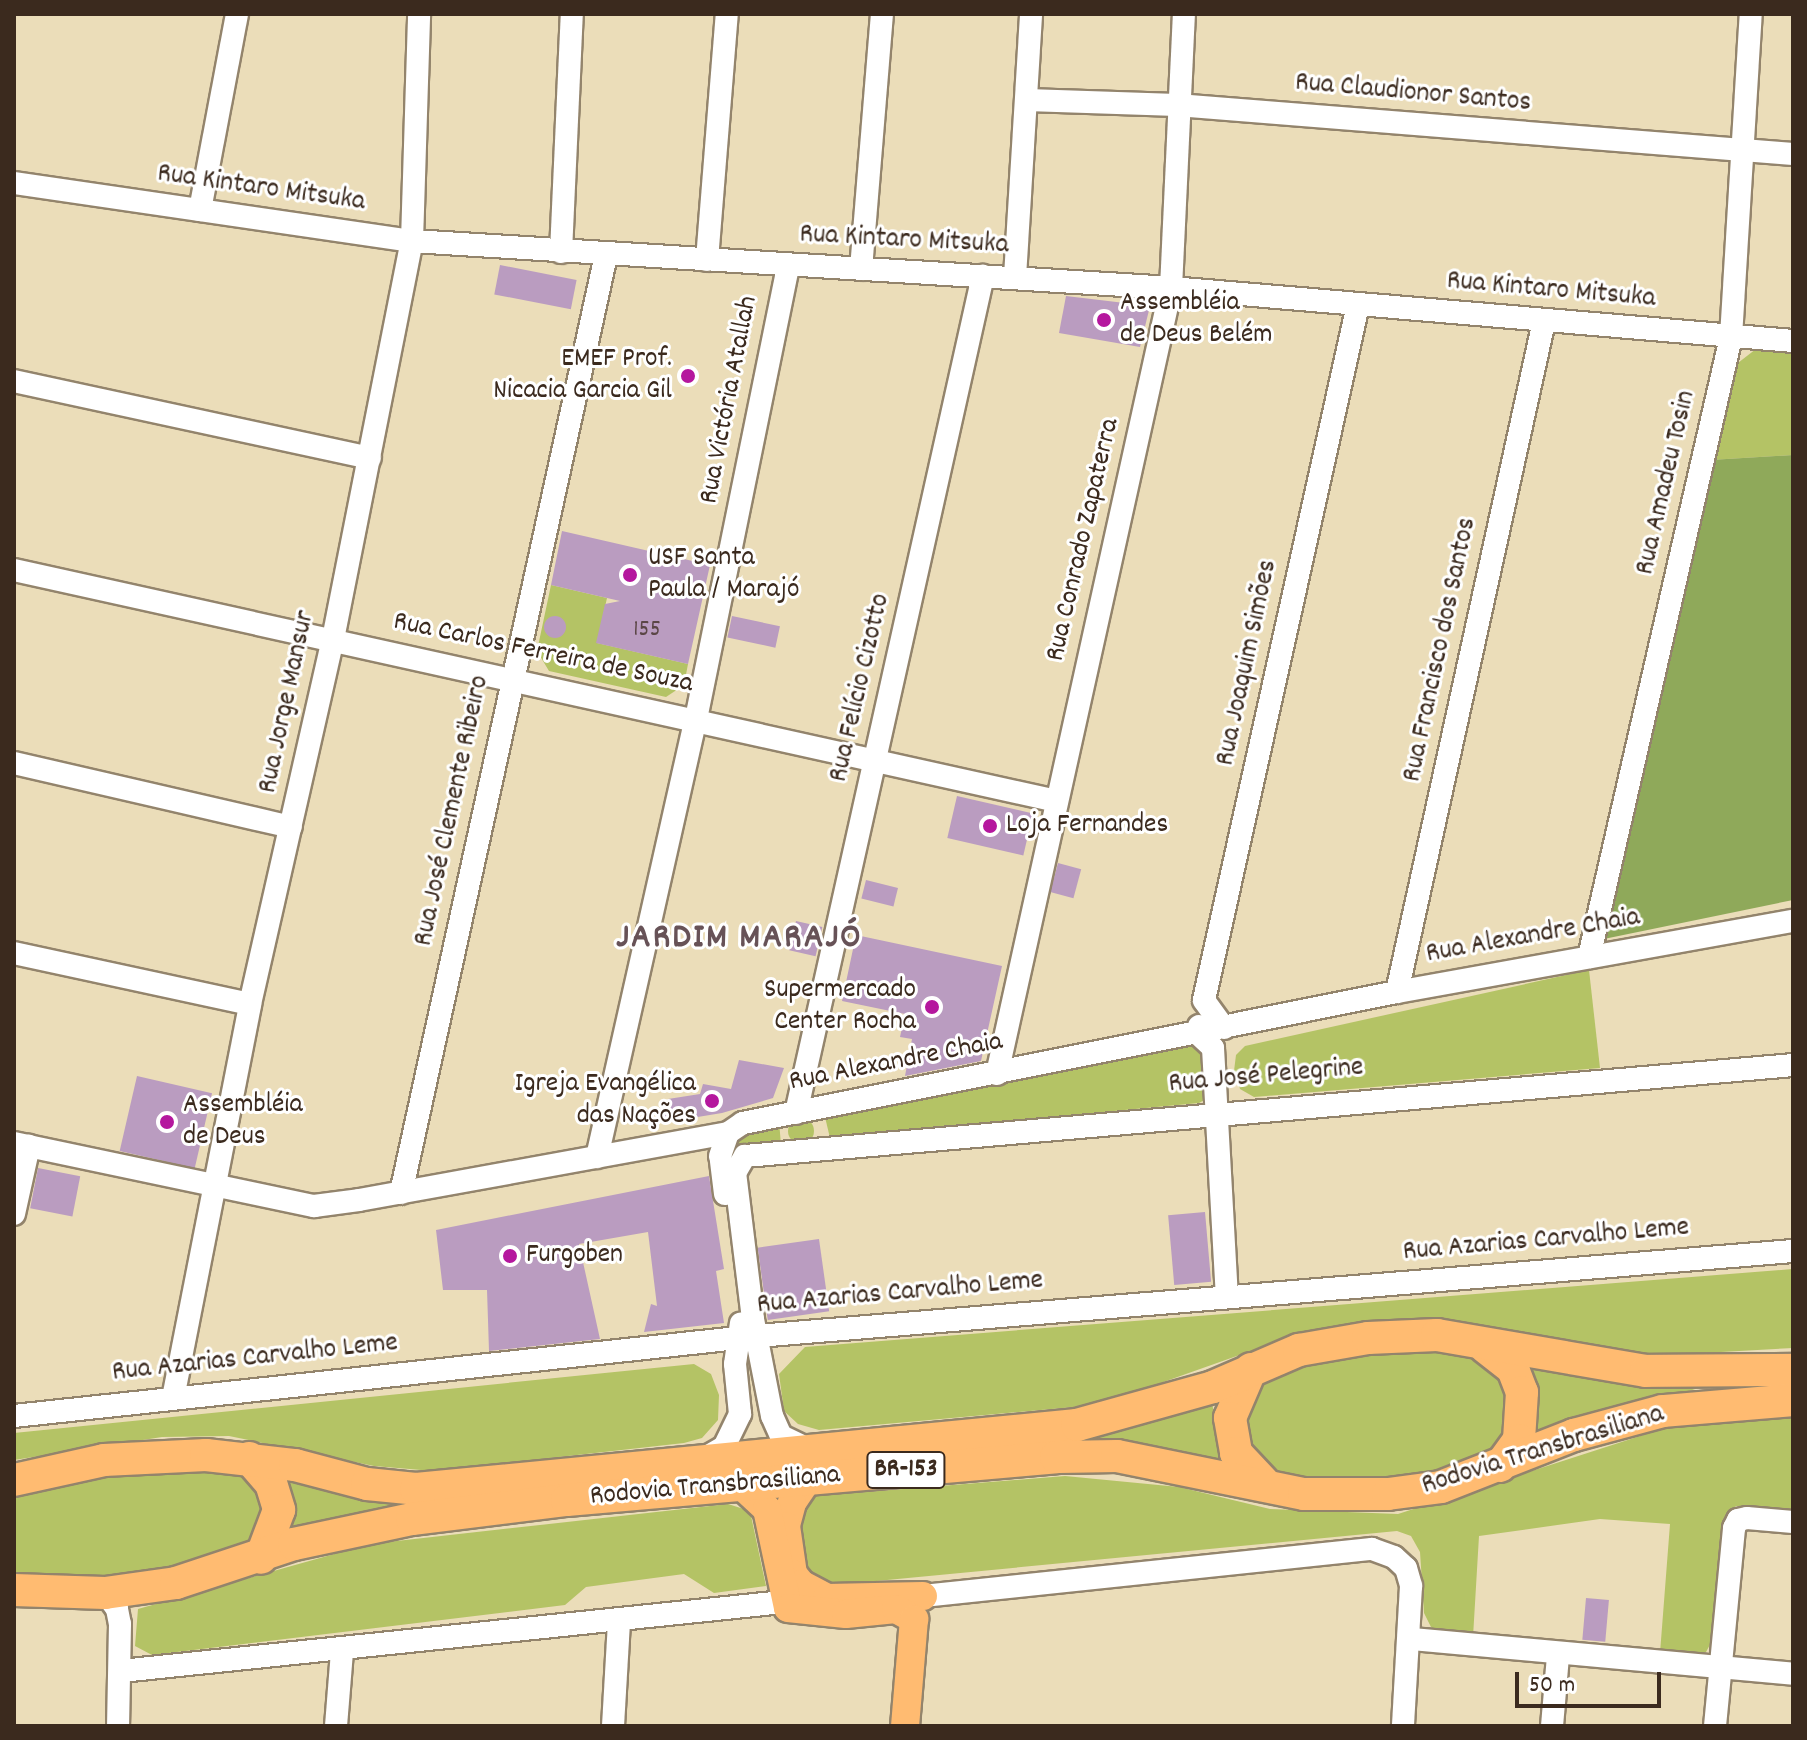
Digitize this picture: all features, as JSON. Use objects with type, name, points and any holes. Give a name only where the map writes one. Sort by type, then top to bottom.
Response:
[{"type":"highway","name":"Rodovia Transbrasiliana","points":[[16,1589],[105,1593],[176,1583],[309,1540],[412,1519],[741,1485],[810,1465],[1077,1425],[1146,1409],[1299,1350],[1368,1338],[1437,1335],[1485,1347],[1646,1371],[1793,1370]]},
{"type":"highway","points":[[1485,1347],[1513,1369],[1522,1392],[1519,1440],[1500,1466]]},
{"type":"highway","points":[[1251,1369],[1230,1418],[1236,1453],[1267,1486]]},
{"type":"highway","name":"Rodovia Transbrasiliana","points":[[14,1480],[135,1457],[249,1458],[416,1489],[701,1460],[810,1465],[1117,1456],[1304,1494],[1388,1494],[1441,1487],[1574,1435],[1663,1411],[1793,1400]]},
{"type":"highway","points":[[249,1458],[271,1483],[279,1510],[261,1558]]},
{"type":"main road","points":[[810,1465],[792,1503],[786,1526],[793,1574],[801,1584],[827,1598],[911,1608],[932,1622],[924,1726]]},
{"type":"main road","points":[[741,1485],[767,1509],[783,1602],[791,1610],[846,1614],[911,1608]]},
{"type":"main road","points":[[905,1726],[911,1608]]},
{"type":"street","points":[[200,210],[237,14]]},
{"type":"street","name":"Rua Jorge Mansur","points":[[173,1398],[250,1004],[333,639],[412,241],[419,14]]},
{"type":"street","points":[[561,252],[572,14]]},
{"type":"street","points":[[707,260],[727,14]]},
{"type":"street","points":[[861,269],[882,14]]},
{"type":"street","points":[[1015,277],[1031,14]]},
{"type":"street","name":"Rua Conrado Zapaterra","points":[[997,1074],[1171,288],[1177,105],[1184,14]]},
{"type":"street","name":"Rua Amadeu Tosin","points":[[1589,957],[1731,337],[1746,152],[1751,14]]},
{"type":"street","name":"Rua Claudionor Santos","points":[[1027,100],[1177,105],[1793,154]]},
{"type":"street","name":"Rua Kintaro Mitsuka","points":[[14,183],[412,241],[1171,288],[1793,341]]},
{"type":"street","name":"Rua José Clemente Ribeiro","points":[[401,1193],[606,255]]},
{"type":"street","name":"Rua Victória Atallah","points":[[597,1157],[696,719],[788,265]]},
{"type":"street","name":"Rua Felício Cizotto","points":[[798,1113],[983,276]]},
{"type":"street","name":"Rua Joaquim Simões","points":[[1197,1033],[1358,305]]},
{"type":"street","name":"Rua Francisco dos Santos","points":[[1397,992],[1544,321]]},
{"type":"street","points":[[14,381],[370,458]]},
{"type":"street","name":"Rua Carlos Ferreira de Souza","points":[[14,570],[513,678],[1057,801]]},
{"type":"street","points":[[14,763],[291,827]]},
{"type":"street","name":"Rua Alexandre Chaia","points":[[21,1144],[215,1182],[314,1206],[728,1133],[743,1123],[1397,992],[1793,921]]},
{"type":"street","points":[[14,953],[250,1004]]},
{"type":"street","points":[[1204,1000],[1224,1028],[1216,1111]]},
{"type":"street","points":[[1197,1033],[1213,1048],[1231,1296]]},
{"type":"street","name":"Rua José Pelegrine","points":[[749,1337],[735,1173],[745,1156],[800,1148],[1216,1111],[1793,1065]]},
{"type":"street","points":[[798,1113],[819,1130],[800,1148],[783,1135],[798,1113]]},
{"type":"street","points":[[728,1133],[720,1156],[749,1337],[776,1428],[810,1465]]},
{"type":"street","points":[[14,1214],[21,1144]]},
{"type":"street","name":"Rua Azarias Carvalho Leme","points":[[14,1416],[749,1337],[1793,1251]]},
{"type":"street","points":[[701,1460],[724,1447],[740,1414],[735,1364],[749,1337]]},
{"type":"street","points":[[1715,1726],[1738,1520],[1793,1522]]},
{"type":"street","points":[[911,1608],[1372,1549],[1394,1557],[1406,1568],[1413,1599],[1403,1726]]},
{"type":"street","points":[[105,1593],[117,1609],[121,1671],[118,1726]]},
{"type":"street","points":[[121,1671],[342,1652],[783,1602]]},
{"type":"street","points":[[613,1726],[619,1621]]},
{"type":"street","points":[[1412,1639],[1558,1656],[1793,1674]]},
{"type":"street","points":[[336,1726],[342,1652]]},
{"type":"street","points":[[1552,1726],[1558,1656]]},
{"type":"green space","points":[[1756,349],[1793,352],[1793,455],[1710,460],[1734,366]]},
{"type":"green space","points":[[1793,455],[1793,900],[1599,940],[1710,460]]},
{"type":"green space","points":[[551,585],[607,598],[597,643],[688,664],[684,685],[666,697],[549,671],[537,651]]},
{"type":"green space","points":[[1589,970],[1600,1068],[1254,1097],[1240,1089],[1234,1071],[1236,1055],[1245,1046]]},
{"type":"green space","points":[[1192,1044],[1205,1053],[1206,1099],[1199,1103],[830,1138],[825,1117]]},
{"type":"green space","points":[[801,1118],[810,1122],[814,1131],[810,1140],[801,1144],[792,1140],[788,1131],[792,1122]]},
{"type":"green space","points":[[779,1121],[781,1145],[744,1151],[735,1146],[734,1135]]},
{"type":"green space","points":[[1793,1269],[1793,1348],[1630,1357],[1299,1334],[1138,1391],[1074,1407],[819,1430],[798,1424],[784,1411],[779,1374],[805,1347]]},
{"type":"green space","points":[[1436,1347],[1488,1356],[1518,1402],[1502,1454],[1416,1483],[1276,1479],[1249,1455],[1242,1402],[1261,1378],[1310,1358]]},
{"type":"green space","points":[[1517,1360],[1658,1382],[1698,1388],[1526,1446]]},
{"type":"green space","points":[[694,1364],[711,1374],[719,1395],[718,1420],[702,1438],[684,1443],[433,1471],[374,1466],[229,1436],[162,1437],[14,1460],[14,1433]]},
{"type":"green space","points":[[1212,1401],[1220,1461],[1063,1444]]},
{"type":"green space","points":[[1793,1416],[1793,1511],[1736,1506],[1727,1514],[1713,1639],[1706,1652],[1689,1655],[1660,1653],[1670,1524],[1600,1519],[1479,1536],[1473,1637],[1440,1634],[1431,1627],[1424,1613],[1420,1552],[1411,1536],[1397,1531],[824,1586],[805,1571],[798,1527],[804,1508],[816,1496],[1065,1476],[1179,1487],[1270,1509],[1398,1514],[1668,1427]]},
{"type":"green space","points":[[236,1467],[265,1489],[260,1546],[140,1581],[14,1578],[14,1490],[100,1471]]},
{"type":"green space","points":[[278,1475],[432,1500],[283,1535]]},
{"type":"green space","points":[[728,1504],[750,1511],[766,1586],[714,1593],[684,1574],[586,1587],[565,1605],[152,1655],[135,1646],[138,1609],[370,1544]]},
{"type":"building","points":[[500,265],[577,280],[571,309],[494,294]]},
{"type":"building","name":"Assembléia de Deus Belém","points":[[1066,296],[1150,306],[1140,347],[1059,333]]},
{"type":"building","name":"USF Santa Paula / Marajó","points":[[562,531],[710,565],[688,664],[596,643],[605,604],[620,601],[551,585]]},
{"type":"building","points":[[555,616],[563,619],[566,627],[563,635],[555,638],[547,635],[544,627],[547,619]]},
{"type":"building","points":[[732,616],[780,626],[775,648],[727,638]]},
{"type":"building","name":"Loja Fernandes","points":[[957,796],[1033,814],[1023,855],[947,838]]},
{"type":"building","points":[[1058,863],[1081,869],[1073,898],[1050,892]]},
{"type":"building","points":[[866,880],[898,888],[893,906],[861,898]]},
{"type":"building","points":[[796,921],[822,927],[816,956],[789,950]]},
{"type":"building","name":"Supermercado Center Rocha","points":[[856,935],[1002,966],[981,1061],[905,1076],[912,1039],[900,1037],[905,1014],[842,1001]]},
{"type":"building","points":[[739,1060],[784,1068],[773,1098],[722,1113],[661,1123],[668,1099],[700,1094],[703,1084],[731,1089]]},
{"type":"building","name":"Assembléia de Deus","points":[[137,1076],[212,1093],[195,1168],[120,1151]]},
{"type":"building","points":[[38,1168],[80,1176],[72,1216],[30,1208]]},
{"type":"building","name":"Furgoben","points":[[709,1176],[724,1269],[716,1271],[724,1323],[644,1332],[651,1304],[657,1306],[648,1232],[579,1244],[600,1339],[489,1351],[487,1290],[443,1290],[436,1230]]},
{"type":"building","points":[[1205,1212],[1211,1282],[1174,1285],[1168,1215]]},
{"type":"building","points":[[819,1239],[829,1311],[768,1320],[758,1248]]},
{"type":"building","points":[[1586,1598],[1609,1600],[1605,1642],[1582,1640]]},
{"type":"place","name":"Assembléia de Deus Belém","points":[[1104,320]]},
{"type":"place","name":"EMEF Prof. Nicacia Garcia Gil","points":[[688,376]]},
{"type":"place","name":"USF Santa Paula / Marajó","points":[[630,575]]},
{"type":"place","name":"Loja Fernandes","points":[[990,826]]},
{"type":"place","name":"Supermercado Center Rocha","points":[[932,1007]]},
{"type":"place","name":"Igreja Evangélica das Nações","points":[[712,1101]]},
{"type":"place","name":"Assembléia de Deus","points":[[167,1122]]},
{"type":"place","name":"Furgoben","points":[[510,1256]]},
{"type":"district","name":"JARDIM MARAJÓ","points":[[739,940]]}]
